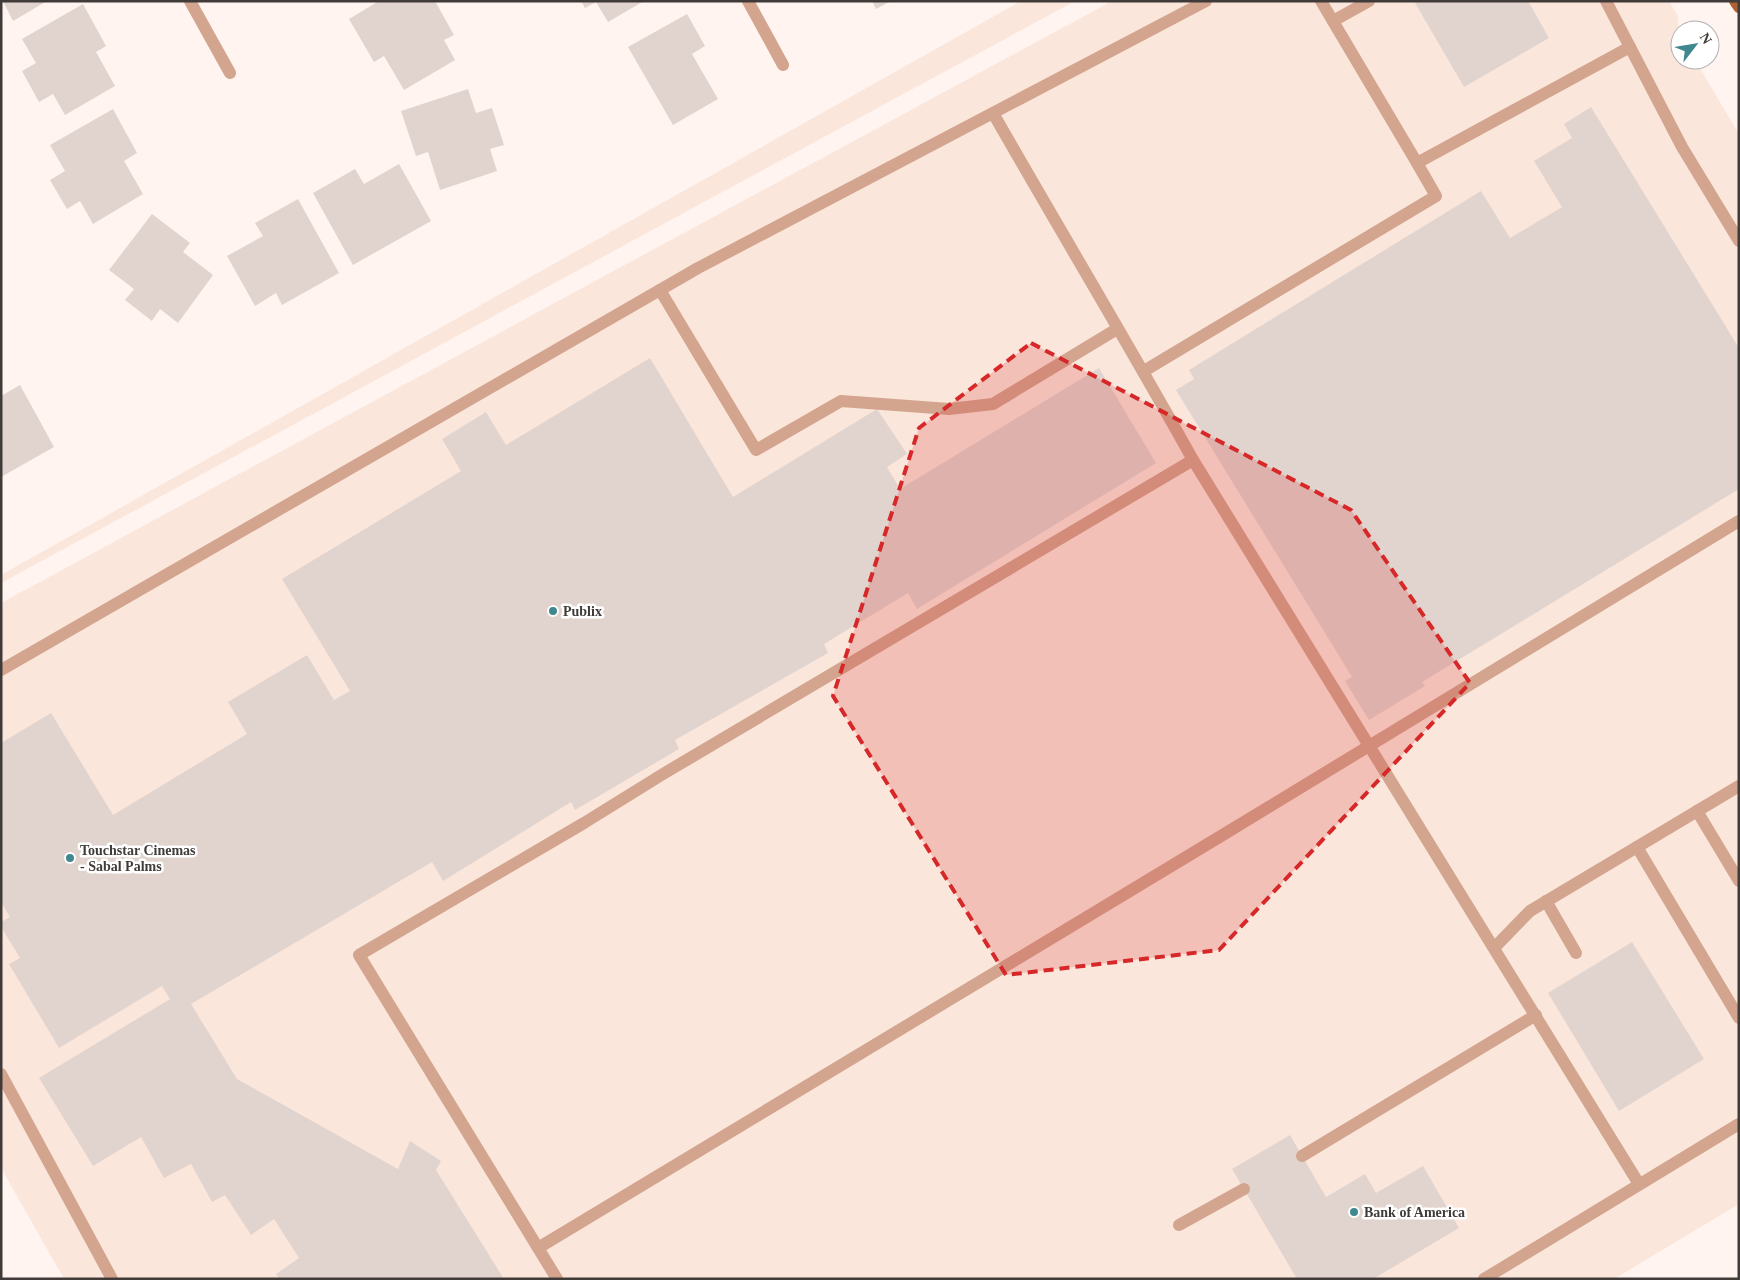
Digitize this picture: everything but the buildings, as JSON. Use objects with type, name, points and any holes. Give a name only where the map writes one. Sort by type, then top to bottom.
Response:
[{"type":"main road","points":[[1735,1],[1739,7]]},
{"type":"street","points":[[190,1],[230,73]]},
{"type":"street","points":[[748,1],[783,64]]},
{"type":"street","points":[[1,670],[698,268],[1206,1]]},
{"type":"street","points":[[1144,371],[1436,196],[1321,1]]},
{"type":"street","points":[[1333,21],[1369,1]]},
{"type":"street","points":[[1606,1],[1682,147],[1739,241]]},
{"type":"street","points":[[1417,163],[1630,46]]},
{"type":"street","points":[[993,113],[1117,329],[1144,371],[1192,460],[1639,1184]]},
{"type":"street","points":[[660,290],[756,450],[841,401],[949,409],[992,404],[1117,329]]},
{"type":"street","points":[[558,1279],[359,955],[1192,460]]},
{"type":"street","points":[[538,1248],[1739,521]]},
{"type":"street","points":[[1494,948],[1530,911],[1739,786]]},
{"type":"street","points":[[1697,811],[1739,881]]},
{"type":"street","points":[[1637,847],[1739,1018]]},
{"type":"street","points":[[1546,901],[1576,953]]},
{"type":"street","points":[[1302,1156],[1536,1015]]},
{"type":"street","points":[[1,1074],[112,1279]]},
{"type":"street","points":[[1484,1279],[1739,1124]]},
{"type":"street","points":[[1179,1225],[1244,1189]]},
{"type":"highlighted area","points":[[1031,343],[1351,510],[1470,683],[1219,950],[1006,975],[833,696],[919,428]]},
{"type":"shaded area","points":[[1021,1],[1075,1],[1,583],[1,575]]},
{"type":"shaded area","points":[[1112,1],[1669,1],[1678,16],[1678,20],[1670,20],[1670,70],[1701,70],[1739,134],[1739,1204],[1614,1279],[64,1279],[1,1168],[1,603]]},
{"type":"place","name":"Publix","points":[[553,611]]},
{"type":"place","name":"Touchstar Cinemas - Sabal Palms","points":[[70,858]]},
{"type":"place","name":"Bank of America","points":[[1354,1212]]}]
